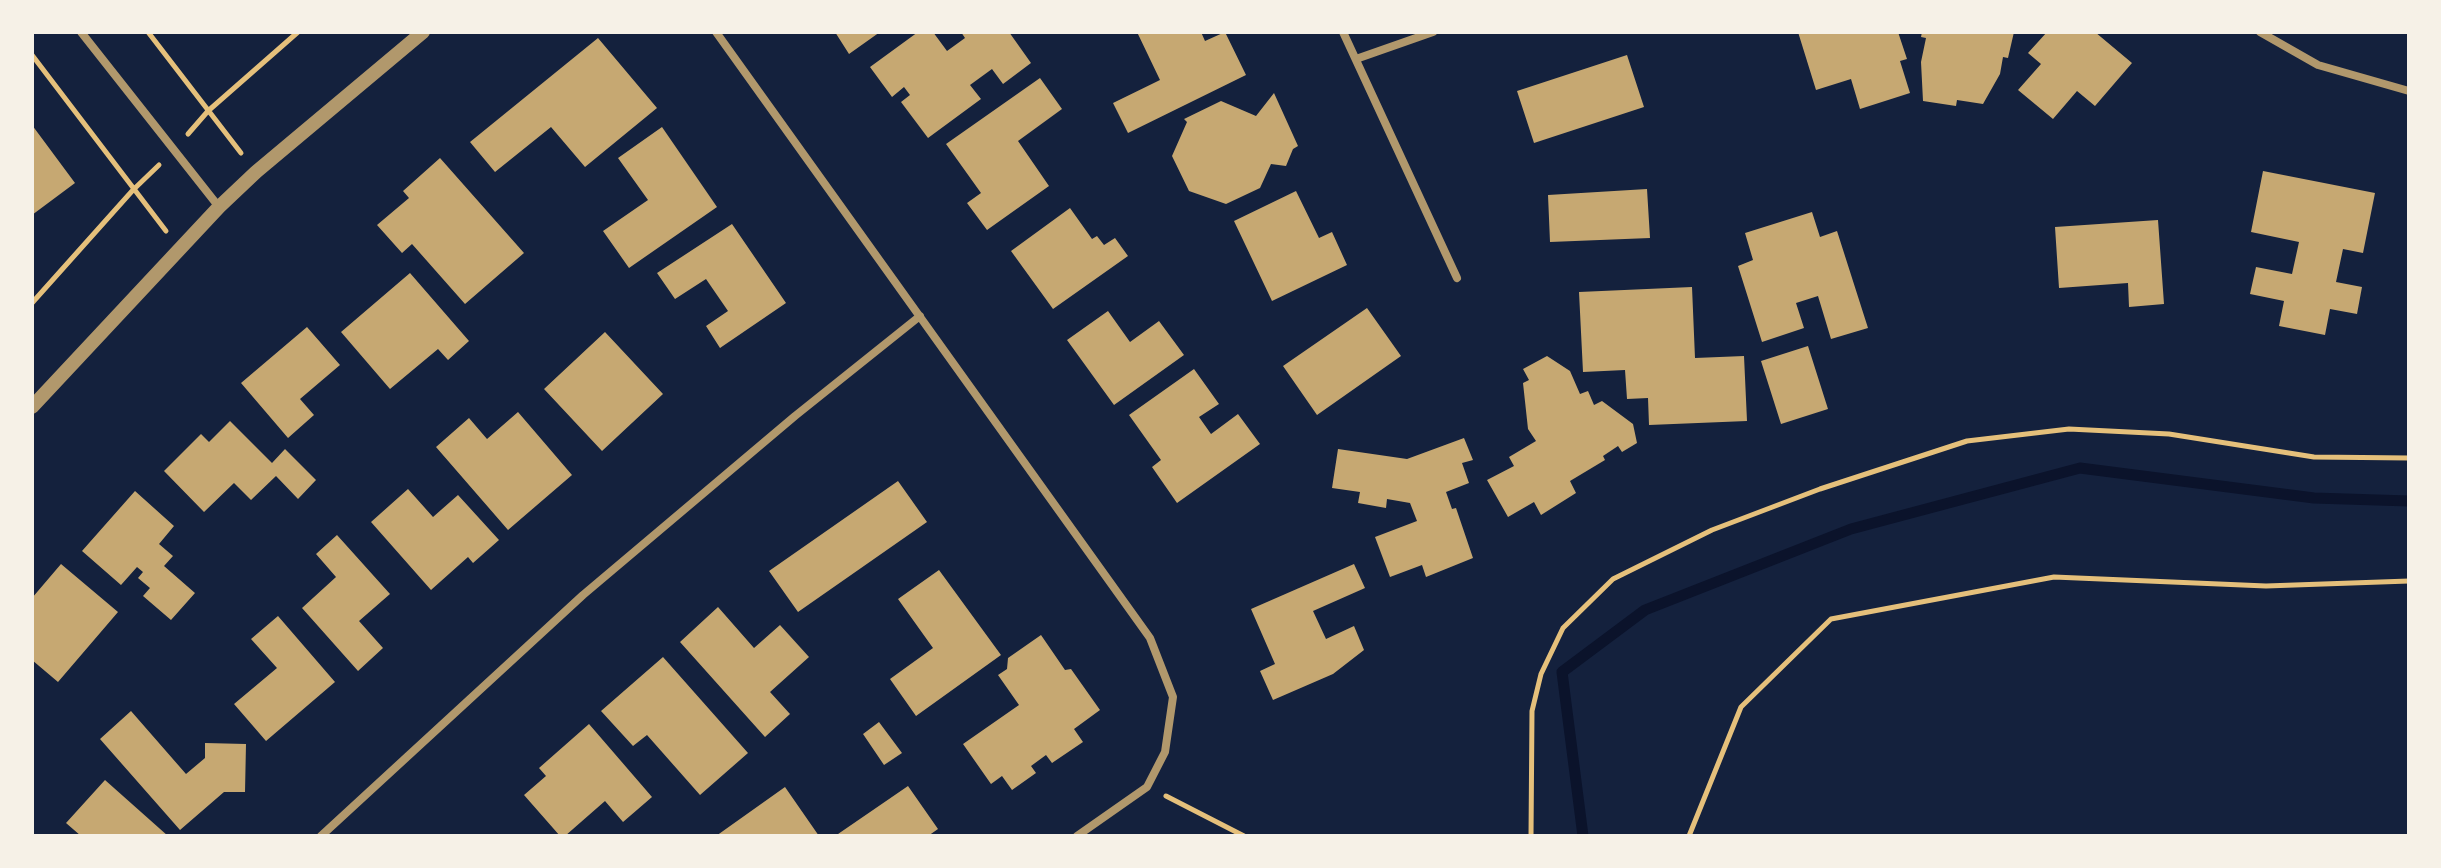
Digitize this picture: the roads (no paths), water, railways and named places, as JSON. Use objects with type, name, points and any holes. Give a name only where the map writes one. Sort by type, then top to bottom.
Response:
[{"type":"street","points":[[81,32],[219,207]]},
{"type":"street","points":[[32,407],[219,207],[256,172],[423,32]]},
{"type":"street","points":[[716,32],[1150,638],[1173,697],[1165,752],[1147,787],[1077,836]]},
{"type":"street","points":[[1343,32],[1457,278]]},
{"type":"street","points":[[1356,59],[1433,32]]},
{"type":"street","points":[[2260,32],[2318,65],[2409,91]]},
{"type":"street","points":[[321,836],[583,595],[795,416],[920,316]]},
{"type":"waterway","points":[[1583,836],[1562,672],[1645,610],[1851,529],[2080,468],[2314,498],[2409,501]]}]
